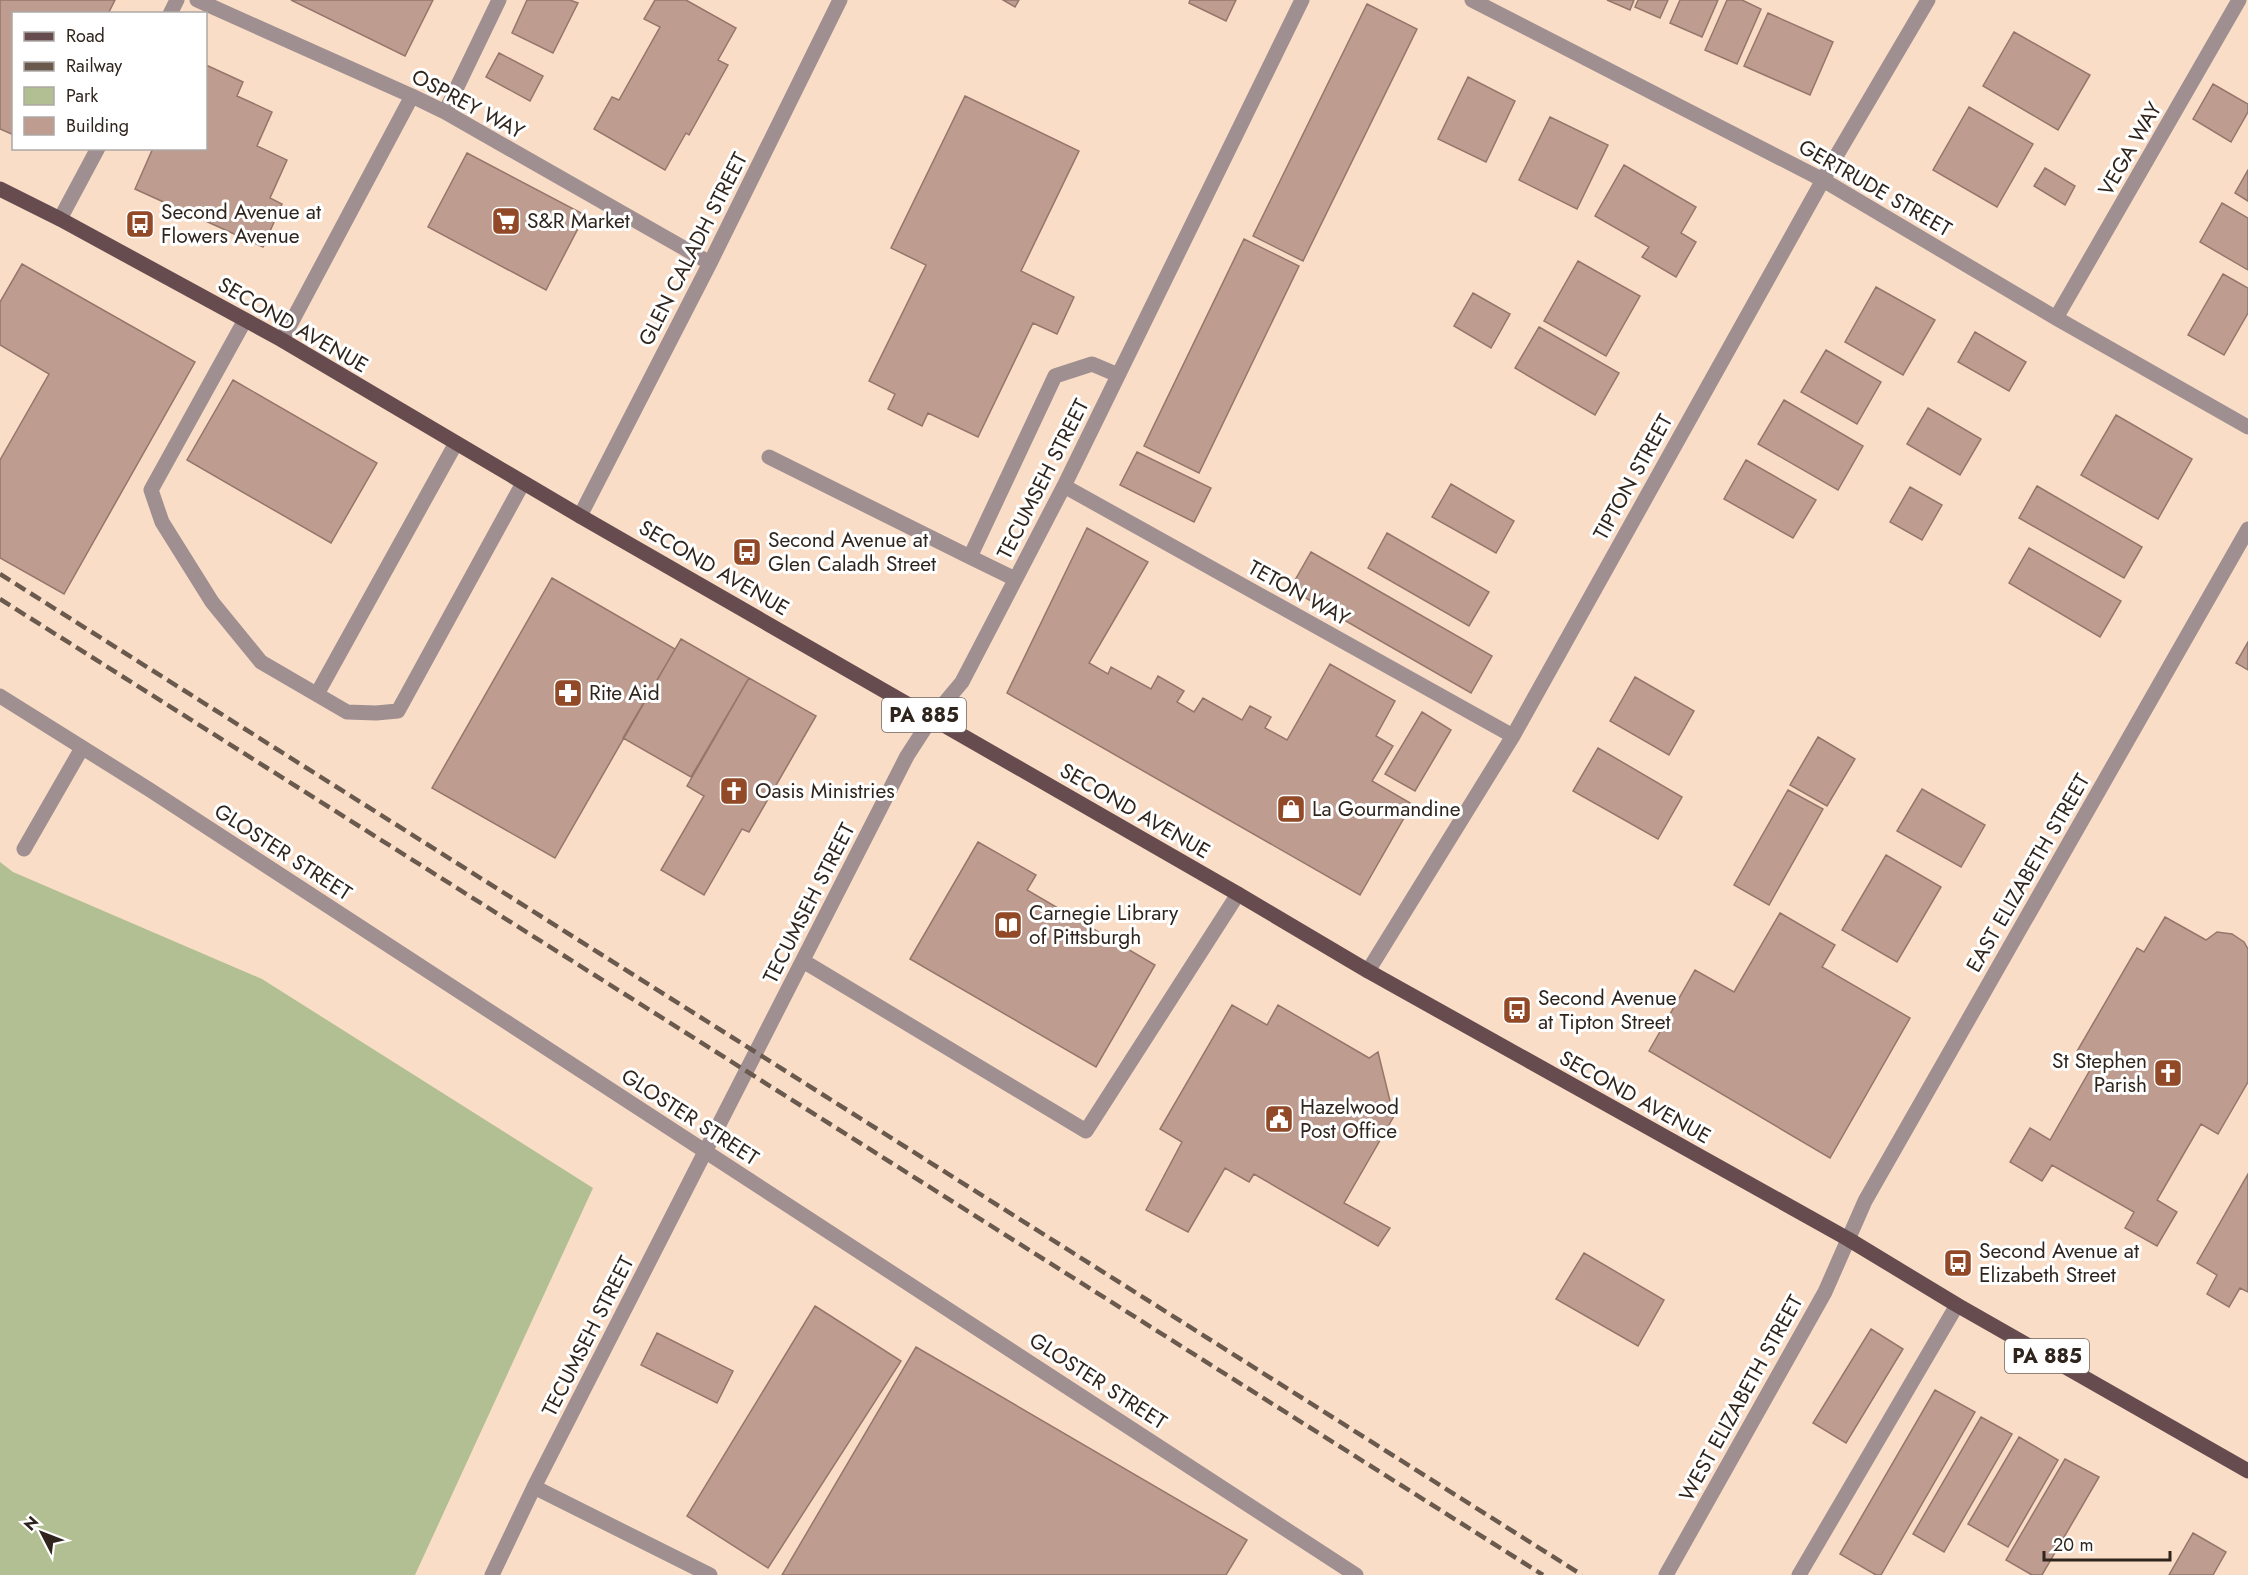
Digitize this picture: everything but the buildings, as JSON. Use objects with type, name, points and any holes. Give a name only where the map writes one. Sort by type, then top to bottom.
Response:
[{"type":"main road","name":"SECOND AVENUE","points":[[0,189],[60,219],[282,340],[523,483],[1368,971],[1848,1239],[1958,1305],[2248,1471]]},
{"type":"street","name":"OSPREY WAY","points":[[197,0],[445,112],[710,263]]},
{"type":"street","points":[[445,112],[499,0]]},
{"type":"street","name":"GLEN CALADH STREET","points":[[580,516],[710,263],[840,0]]},
{"type":"street","name":"TECUMSEH STREET","points":[[492,1575],[534,1487],[907,756],[931,719],[963,682],[1064,486],[1302,0]]},
{"type":"street","name":"GERTRUDE STREET","points":[[1472,0],[1822,180],[2056,318],[2248,427]]},
{"type":"street","name":"VEGA WAY","points":[[2056,318],[2239,0]]},
{"type":"street","name":"TIPTON STREET","points":[[1368,971],[1513,736],[1822,180],[1926,1]]},
{"type":"street","points":[[282,340],[412,96]]},
{"type":"street","points":[[60,219],[97,150]]},
{"type":"street","points":[[245,320],[151,490],[162,522],[219,610],[261,662],[347,712],[398,711],[523,483]]},
{"type":"street","points":[[970,557],[1055,376],[1092,364],[1118,375]]},
{"type":"street","points":[[317,694],[456,443]]},
{"type":"street","points":[[769,457],[1015,579]]},
{"type":"street","name":"TETON WAY","points":[[1064,486],[1513,736]]},
{"type":"street","name":"EAST ELIZABETH STREET","points":[[1848,1239],[1865,1201],[2248,530]]},
{"type":"street","name":"GLOSTER STREET","points":[[0,696],[706,1153],[1335,1569],[1356,1575]]},
{"type":"street","points":[[24,849],[82,748]]},
{"type":"street","points":[[803,961],[1086,1131],[1238,894]]},
{"type":"street","name":"WEST ELIZABETH STREET","points":[[1666,1575],[1825,1292],[1848,1239]]},
{"type":"street","points":[[1799,1575],[1958,1305]]},
{"type":"street","points":[[534,1487],[710,1575]]},
{"type":"green space","points":[[0,862],[13,872],[262,979],[593,1188],[415,1575],[0,1575]]},
{"type":"railway","points":[[0,574],[1582,1575]]},
{"type":"railway","points":[[0,599],[1543,1575]]},
{"type":"place","name":"S&R Market","points":[[506,221]]},
{"type":"place","name":"Second Avenue at Flowers Avenue","points":[[140,224]]},
{"type":"place","name":"Second Avenue at Glen Caladh Street","points":[[747,552]]},
{"type":"place","name":"Rite Aid","points":[[568,693]]},
{"type":"place","name":"Oasis Ministries","points":[[734,791]]},
{"type":"place","name":"La Gourmandine","points":[[1291,809]]},
{"type":"place","name":"Carnegie Library of Pittsburgh","points":[[1008,925]]},
{"type":"place","name":"Second Avenue at Tipton Street","points":[[1517,1010]]},
{"type":"place","name":"St Stephen Parish","points":[[2168,1073]]},
{"type":"place","name":"Hazelwood Post Office","points":[[1279,1119]]},
{"type":"place","name":"Second Avenue at Elizabeth Street","points":[[1958,1263]]}]
